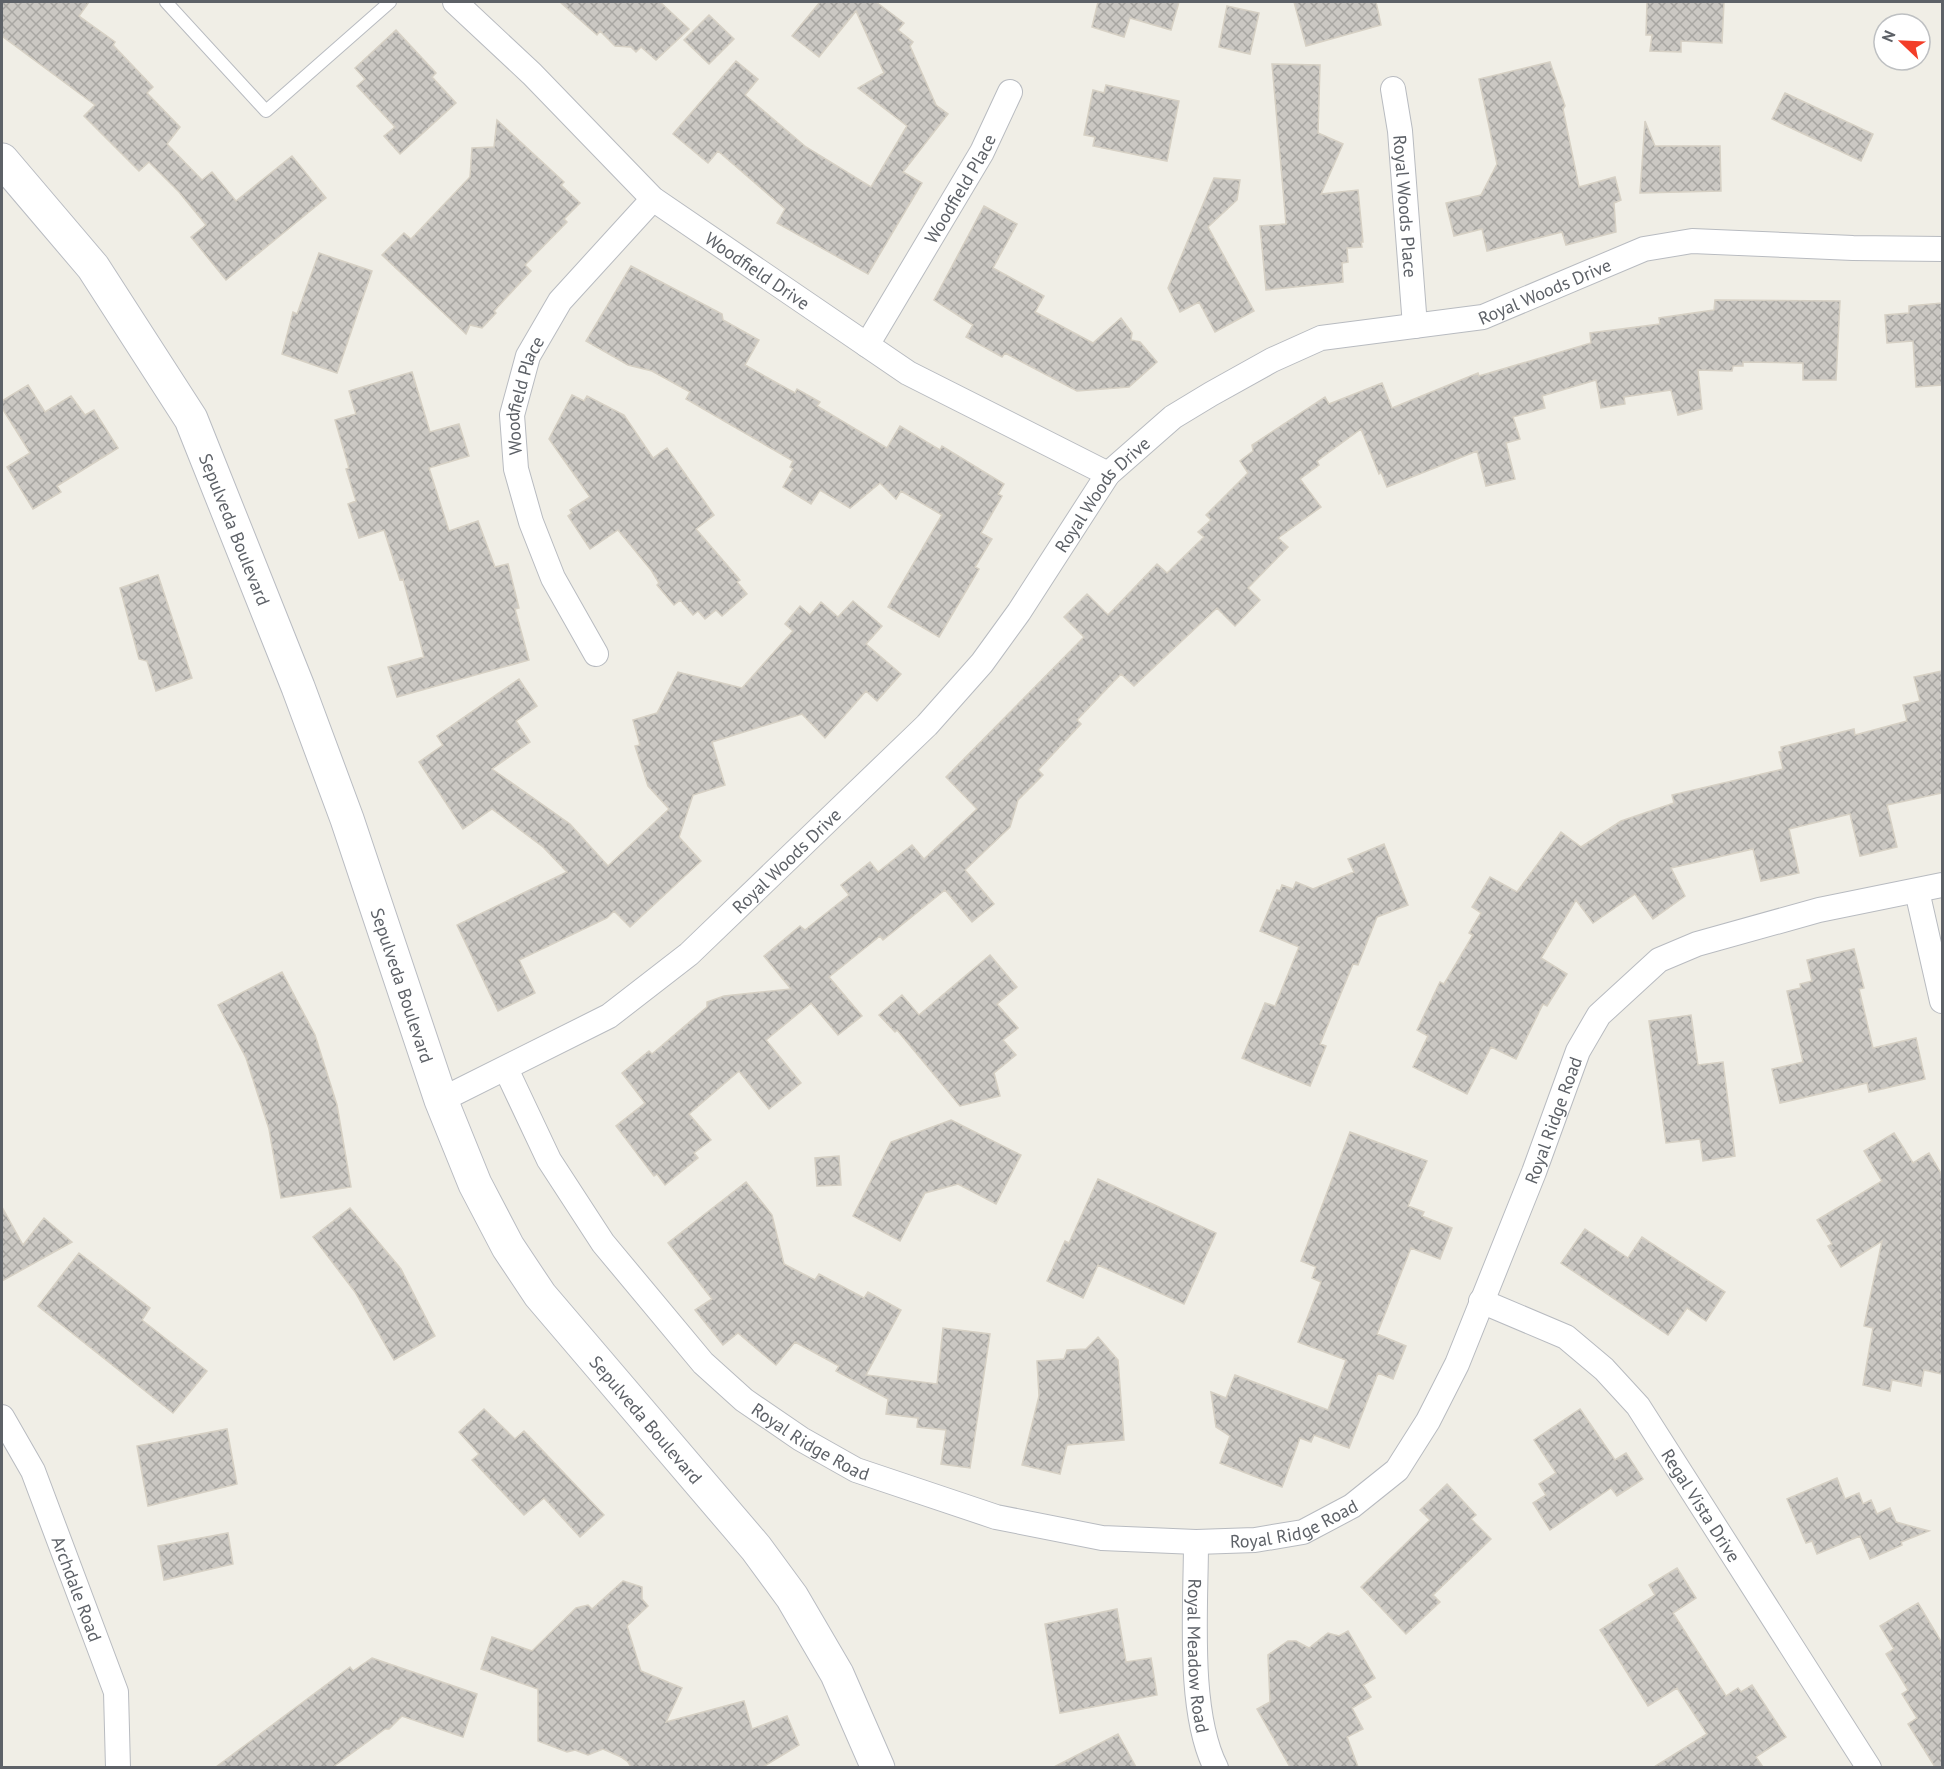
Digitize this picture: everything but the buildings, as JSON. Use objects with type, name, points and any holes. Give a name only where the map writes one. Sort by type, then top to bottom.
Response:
[{"type":"main road","name":"Sepulveda Boulevard","points":[[2,160],[93,267],[190,418],[298,687],[347,819],[441,1100],[475,1184],[508,1247],[540,1295],[756,1548],[792,1597],[837,1674],[878,1767]]},
{"type":"street","name":"Woodfield Drive","points":[[455,2],[532,74],[653,199],[908,373],[1108,474]]},
{"type":"street","name":"Royal Woods Place","points":[[1393,89],[1400,131],[1415,326]]},
{"type":"street","name":"Woodfield Place","points":[[867,345],[982,152],[1010,92]]},
{"type":"street","name":"Woodfield Place","points":[[596,654],[553,578],[531,522],[516,469],[512,415],[528,356],[561,301],[653,199]]},
{"type":"street","name":"Royal Woods Drive","points":[[441,1100],[609,1016],[689,954],[927,725],[982,663],[1019,612],[1108,474],[1173,417],[1272,360],[1321,338],[1483,317],[1644,249],[1692,240],[1853,248],[1942,249]]},
{"type":"street","name":"Royal Ridge Road","points":[[506,1069],[549,1160],[603,1244],[703,1363],[754,1407],[801,1439],[856,1470],[974,1510],[1102,1538],[1196,1542],[1256,1540],[1303,1532],[1352,1506],[1397,1470],[1428,1421],[1457,1364],[1534,1172],[1578,1051],[1599,1015],[1659,960],[1697,944],[1819,910],[1942,885]]},
{"type":"street","points":[[1917,891],[1942,1001]]},
{"type":"street","name":"Regal Vista Drive","points":[[1481,1301],[1566,1337],[1605,1369],[1638,1406],[1869,1767]]},
{"type":"street","name":"Archdale Road","points":[[2,1418],[33,1471],[116,1692],[118,1767]]},
{"type":"street","name":"Royal Meadow Road","points":[[1196,1542],[1196,1669],[1202,1723],[1215,1767]]},
{"type":"lane","points":[[166,2],[266,111],[390,2]]}]
